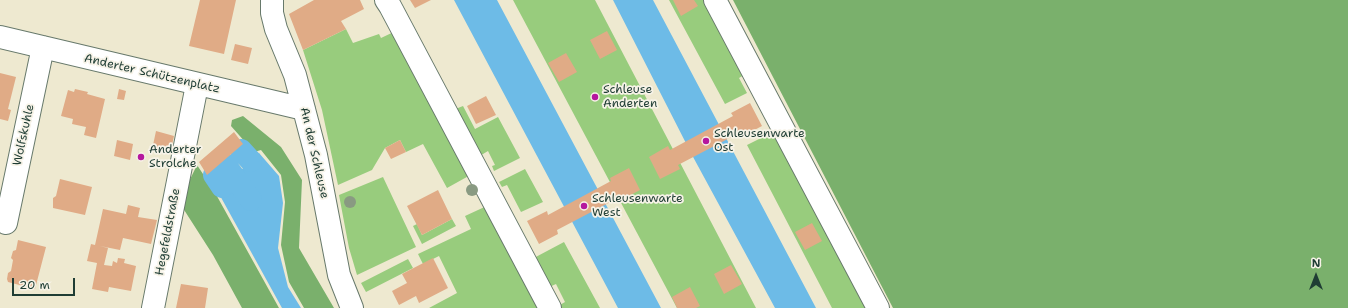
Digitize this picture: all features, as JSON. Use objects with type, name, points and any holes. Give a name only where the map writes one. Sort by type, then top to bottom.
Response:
[{"type":"street","name":"An der Schleuse","points":[[272,0],[272,13],[276,29],[287,53],[304,109],[323,190],[335,260],[346,296],[352,308]]},
{"type":"street","points":[[386,0],[550,308]]},
{"type":"street","points":[[715,0],[878,308]]},
{"type":"street","name":"Anderter Schützenplatz","points":[[0,37],[197,85],[304,109]]},
{"type":"street","name":"Wolfskuhle","points":[[6,222],[43,48]]},
{"type":"street","name":"Hegefeldstraße","points":[[153,308],[197,85]]},
{"type":"green space","points":[[513,0],[595,0],[756,308],[677,308]]},
{"type":"green space","points":[[669,0],[711,0],[749,72],[739,78],[747,93],[725,104]]},
{"type":"green space","points":[[733,0],[1348,0],[1348,308],[893,308]]},
{"type":"green space","points":[[346,29],[353,43],[379,34],[381,38],[400,29],[474,173],[447,188],[423,144],[406,152],[400,140],[385,148],[372,170],[338,185],[322,110],[303,50]]},
{"type":"green space","points":[[463,106],[475,129],[498,117],[520,158],[494,171],[492,166],[495,165],[488,151],[478,157],[453,110]]},
{"type":"green space","points":[[243,116],[281,147],[302,180],[299,248],[334,308],[304,308],[289,282],[281,245],[285,202],[281,175],[261,150],[254,152],[231,126],[232,120]]},
{"type":"green space","points":[[773,132],[875,308],[832,308],[747,145]]},
{"type":"green space","points":[[197,165],[213,189],[279,308],[242,308],[213,255],[179,202]]},
{"type":"green space","points":[[525,169],[543,202],[521,212],[507,185],[502,187],[499,182]]},
{"type":"green space","points":[[383,177],[416,247],[357,275],[349,248],[339,195]]},
{"type":"green space","points":[[491,204],[546,308],[429,308],[457,293],[439,256],[423,264],[418,254],[471,229],[465,216]]},
{"type":"green space","points":[[452,219],[456,226],[422,244],[413,226],[417,224],[422,235]]},
{"type":"green space","points":[[564,242],[600,308],[559,308],[558,306],[565,302],[556,284],[547,288],[532,259]]},
{"type":"green space","points":[[408,259],[413,268],[366,292],[361,283]]},
{"type":"water","points":[[454,0],[497,0],[661,308],[618,308]]},
{"type":"water","points":[[613,0],[653,0],[816,308],[775,308],[692,155]]},
{"type":"water","points":[[259,153],[279,176],[283,203],[278,248],[288,287],[301,308],[282,308],[218,192]]},
{"type":"building","points":[[200,0],[236,0],[224,54],[189,46]]},
{"type":"building","points":[[314,0],[360,0],[364,9],[341,21],[346,29],[303,50],[289,14]]},
{"type":"building","points":[[410,0],[431,0],[415,8]]},
{"type":"building","points":[[673,0],[694,0],[698,6],[681,16]]},
{"type":"building","points":[[607,31],[617,50],[600,59],[590,40]]},
{"type":"building","points":[[235,44],[252,48],[248,64],[231,60]]},
{"type":"building","points":[[566,53],[577,72],[559,82],[548,63]]},
{"type":"building","points":[[0,73],[16,77],[8,109],[11,110],[8,121],[0,119]]},
{"type":"building","points":[[75,89],[88,92],[87,94],[105,99],[96,138],[84,135],[86,127],[72,124],[73,119],[61,116],[68,90],[74,92]]},
{"type":"building","points":[[119,89],[126,91],[124,100],[117,99]]},
{"type":"building","points":[[486,96],[496,115],[476,124],[467,106]]},
{"type":"building","name":"Schleusenwarte Ost","points":[[750,103],[762,126],[743,136],[741,132],[678,165],[680,169],[660,179],[649,157],[668,146],[670,150],[733,116],[731,113]]},
{"type":"building","points":[[156,131],[174,136],[170,154],[152,150]]},
{"type":"building","points":[[234,132],[243,144],[207,175],[199,162]]},
{"type":"building","points":[[117,140],[133,144],[130,160],[114,156]]},
{"type":"building","points":[[400,140],[406,152],[391,159],[385,148]]},
{"type":"building","name":"Schleusenwarte West","points":[[629,168],[640,190],[621,200],[620,197],[557,230],[558,234],[539,244],[527,221],[547,211],[548,215],[611,181],[610,178]]},
{"type":"building","points":[[60,179],[92,187],[85,215],[53,208],[53,198],[56,196]]},
{"type":"building","points":[[438,190],[452,219],[422,235],[407,206]]},
{"type":"building","points":[[128,205],[140,208],[138,217],[157,220],[151,244],[123,238],[120,250],[100,246],[108,248],[104,265],[112,266],[113,261],[117,263],[118,258],[125,259],[124,263],[136,266],[131,291],[109,287],[108,292],[92,289],[97,263],[87,261],[91,244],[95,245],[103,209],[126,214]]},
{"type":"building","points":[[812,223],[822,241],[805,250],[795,232]]},
{"type":"building","points":[[18,240],[46,247],[35,289],[8,282],[8,273],[11,271],[13,260],[11,258],[13,251],[16,250]]},
{"type":"building","points":[[433,258],[448,288],[419,303],[416,296],[399,305],[392,291],[407,283],[402,274]]},
{"type":"building","points":[[731,265],[742,284],[724,294],[714,274]]},
{"type":"building","points":[[181,284],[208,288],[205,308],[176,308]]},
{"type":"building","points":[[690,287],[700,306],[696,308],[677,308],[672,297]]},
{"type":"waterway","points":[[241,150],[251,161]]},
{"type":"waterway","points":[[225,164],[251,200]]},
{"type":"waterway","points":[[214,175],[222,187]]},
{"type":"place","name":"Schleuse Anderten","points":[[595,97]]},
{"type":"place","name":"Schleusenwarte Ost","points":[[706,141]]},
{"type":"place","name":"Anderter Strolche","points":[[141,157]]},
{"type":"place","name":"Schleusenwarte West","points":[[584,206]]}]
